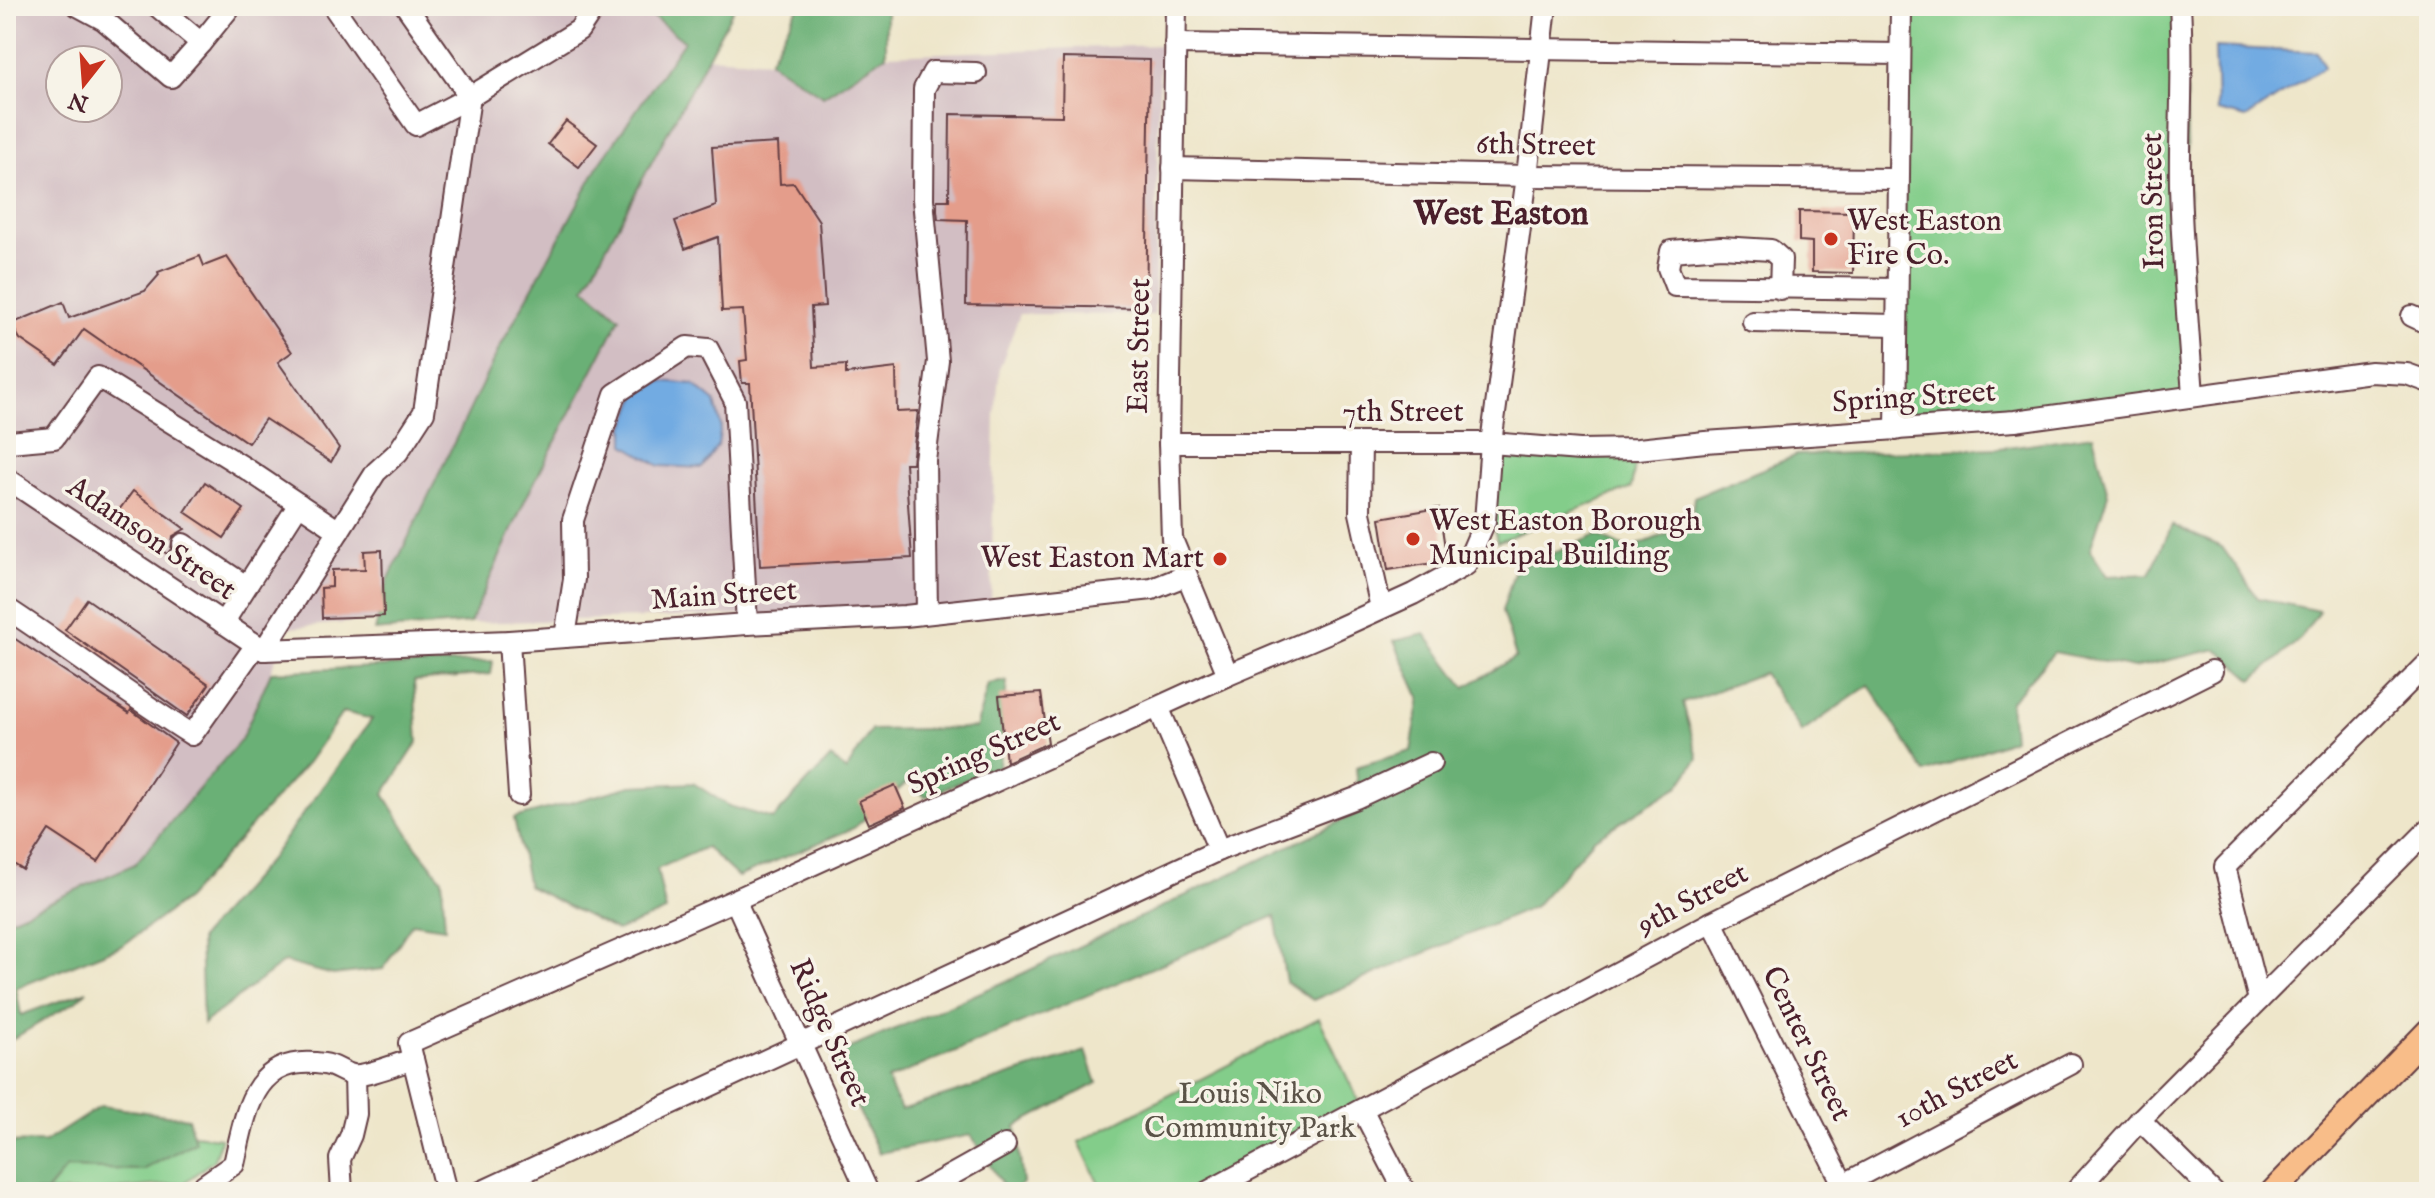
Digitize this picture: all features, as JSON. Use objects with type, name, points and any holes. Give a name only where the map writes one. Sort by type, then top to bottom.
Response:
[{"type":"main road","points":[[2273,1192],[2429,1031]]},
{"type":"street","points":[[78,6],[104,20],[171,77],[231,6]]},
{"type":"street","points":[[157,6],[201,43]]},
{"type":"street","points":[[333,6],[416,125],[470,97],[579,30],[595,6]]},
{"type":"street","points":[[6,608],[63,645],[110,682],[192,735],[260,647],[376,472],[398,452],[424,412],[470,97],[406,6]]},
{"type":"street","name":"East Street","points":[[1176,6],[1169,443],[1172,539],[1228,675]]},
{"type":"street","points":[[1491,443],[1546,6]]},
{"type":"street","points":[[1896,430],[1901,6]]},
{"type":"street","name":"Iron Street","points":[[2180,6],[2183,48],[2181,196],[2193,395]]},
{"type":"street","points":[[1175,44],[1900,54]]},
{"type":"street","points":[[927,613],[925,460],[938,361],[923,199],[924,89],[933,72],[976,73]]},
{"type":"street","name":"6th Street","points":[[1173,168],[1527,176],[1898,179]]},
{"type":"street","points":[[1780,289],[1781,259],[1771,250],[1721,247],[1671,251],[1668,268],[1675,286],[1780,289],[1897,289]]},
{"type":"street","points":[[1753,322],[1896,325]]},
{"type":"street","points":[[565,637],[574,579],[573,520],[615,394],[687,347],[708,349],[735,401],[747,624]]},
{"type":"street","name":"Spring Street","points":[[1638,449],[2015,421],[2371,372],[2407,374],[2429,382]]},
{"type":"street","points":[[6,446],[9,442],[54,438],[98,377],[339,531]]},
{"type":"street","name":"7th Street","points":[[1169,443],[1491,443],[1580,450],[1638,449]]},
{"type":"street","points":[[1361,443],[1360,513],[1381,608]]},
{"type":"street","name":"Spring Street","points":[[355,1076],[1228,675],[1381,608],[1466,565],[1485,521],[1491,443]]},
{"type":"street","name":"Adamson Street","points":[[6,478],[260,647]]},
{"type":"street","points":[[223,623],[299,504]]},
{"type":"street","points":[[183,544],[246,586]]},
{"type":"street","name":"Main Street","points":[[260,647],[509,641],[927,613],[1152,589],[1185,576]]},
{"type":"street","points":[[509,641],[519,795]]},
{"type":"street","points":[[2259,1000],[2225,867],[2429,662]]},
{"type":"street","name":"9th Street","points":[[1207,1192],[1712,922],[2212,671]]},
{"type":"street","points":[[1159,709],[1219,850]]},
{"type":"street","points":[[481,1192],[1219,850],[1356,798],[1431,763]]},
{"type":"street","points":[[2075,1192],[2140,1120],[2429,829]]},
{"type":"street","name":"Ridge Street","points":[[735,900],[868,1192]]},
{"type":"street","name":"Center Street","points":[[1712,922],[1839,1190]]},
{"type":"street","points":[[411,1051],[446,1192]]},
{"type":"street","points":[[203,1192],[204,1185],[234,1164],[248,1103],[267,1076],[295,1063],[326,1064],[355,1076],[356,1114],[340,1159],[342,1192]]},
{"type":"street","name":"10th Street","points":[[1839,1190],[2071,1064]]},
{"type":"street","points":[[1363,1111],[1405,1192]]},
{"type":"street","points":[[2140,1120],[2213,1192]]},
{"type":"street","points":[[921,1192],[1005,1145]]},
{"type":"shaded area","points":[[6,6],[664,6],[654,17],[684,40],[600,163],[499,349],[388,580],[378,620],[289,628],[241,739],[135,864],[6,921]]},
{"type":"shaded area","points":[[1160,45],[1154,315],[1020,314],[1000,367],[995,414],[991,608],[470,623],[526,498],[585,288],[708,57],[769,61],[823,96],[886,55]]},
{"type":"green space","points":[[664,6],[735,6],[585,287],[620,318],[526,498],[470,623],[375,631],[388,580],[499,349],[600,163],[684,41],[653,17]]},
{"type":"green space","points":[[799,6],[886,6],[886,55],[823,96],[769,61]]},
{"type":"green space","points":[[1901,6],[2184,6],[2193,395],[1896,430]]},
{"type":"green space","points":[[2093,435],[2108,494],[2090,550],[2107,576],[2150,574],[2172,525],[2222,547],[2258,598],[2319,611],[2301,638],[2253,680],[2217,649],[2134,668],[2054,652],[2010,702],[2013,739],[1925,773],[1869,685],[1802,732],[1763,673],[1683,703],[1698,758],[1679,786],[1595,838],[1534,907],[1313,1000],[1286,982],[1275,916],[887,1080],[901,1110],[1086,1051],[1097,1083],[1016,1126],[1023,1183],[1012,1192],[1007,1192],[971,1135],[879,1153],[832,1056],[1009,980],[1360,812],[1356,767],[1411,751],[1420,698],[1394,641],[1425,634],[1465,687],[1516,657],[1502,611],[1515,569],[1597,535],[1629,549],[1691,524],[1694,497],[1797,455],[2000,448]]},
{"type":"green space","points":[[1491,443],[1638,449],[1631,488],[1497,542],[1487,492]]},
{"type":"green space","points":[[493,661],[491,674],[414,681],[418,742],[384,794],[417,848],[442,879],[445,928],[412,923],[383,969],[333,975],[284,962],[203,1024],[200,938],[270,859],[372,719],[343,712],[308,762],[186,899],[123,945],[16,988],[21,1015],[87,991],[76,1001],[6,1043],[6,921],[135,864],[241,740],[271,672]]},
{"type":"green space","points":[[1007,681],[999,766],[925,797],[910,780],[854,828],[738,877],[706,847],[657,869],[666,911],[617,931],[528,886],[514,818],[631,786],[693,783],[729,806],[773,819],[831,757],[846,771],[871,730],[976,728],[988,684]]},
{"type":"green space","name":"Louis Niko Community Park","points":[[1319,1018],[1363,1111],[1207,1192],[1103,1192],[1079,1142]]},
{"type":"green space","points":[[101,1106],[188,1118],[195,1142],[143,1170],[66,1168],[46,1192],[6,1192],[6,1143],[45,1142]]},
{"type":"green space","points":[[193,1135],[221,1138],[214,1160],[184,1183],[83,1192],[46,1192],[66,1168],[143,1170],[194,1142]]},
{"type":"water","points":[[2215,47],[2317,52],[2324,67],[2246,118],[2217,111]]},
{"type":"water","points":[[662,381],[693,384],[715,402],[721,426],[718,445],[702,468],[660,466],[625,445],[625,427],[638,393]]},
{"type":"building","points":[[1063,58],[1150,60],[1146,308],[966,305],[967,220],[938,219],[937,210],[937,200],[949,200],[950,114],[1062,116]]},
{"type":"building","points":[[566,121],[597,144],[579,167],[548,144]]},
{"type":"building","points":[[778,143],[780,184],[794,183],[819,221],[825,306],[811,307],[814,367],[846,365],[846,374],[896,368],[897,412],[918,411],[912,463],[905,463],[912,558],[760,566],[750,383],[742,383],[740,361],[747,360],[743,310],[722,311],[718,237],[685,249],[675,221],[716,206],[712,147]]},
{"type":"building","points":[[1799,211],[1854,212],[1853,273],[1812,272],[1812,242],[1799,241]]},
{"type":"building","points":[[200,256],[204,266],[227,257],[292,352],[278,362],[339,448],[331,462],[265,419],[248,443],[84,329],[58,365],[20,339],[11,324],[63,302],[69,318],[145,291],[159,275],[158,272]]},
{"type":"building","points":[[205,482],[244,509],[224,538],[185,512]]},
{"type":"building","points":[[133,491],[185,529],[173,536],[167,554],[157,547],[154,551],[111,521]]},
{"type":"building","name":"West Easton Borough Municipal Building","points":[[1439,508],[1447,561],[1388,570],[1380,518]]},
{"type":"building","points":[[382,550],[384,616],[322,618],[321,588],[332,587],[332,570],[365,569],[364,551]]},
{"type":"building","points":[[87,599],[209,684],[187,716],[65,630]]},
{"type":"building","points":[[6,633],[129,713],[131,710],[176,743],[98,862],[49,830],[23,870],[6,859]]},
{"type":"building","points":[[1041,693],[1048,743],[1006,762],[999,696]]},
{"type":"building","points":[[895,785],[905,808],[869,824],[859,801]]},
{"type":"place","name":"West Easton Fire Co.","points":[[1831,239]]},
{"type":"place","name":"West Easton Borough Municipal Building","points":[[1413,539]]},
{"type":"place","name":"West Easton Mart","points":[[1220,559]]},
{"type":"district","name":"West Easton","points":[[1501,214]]}]
